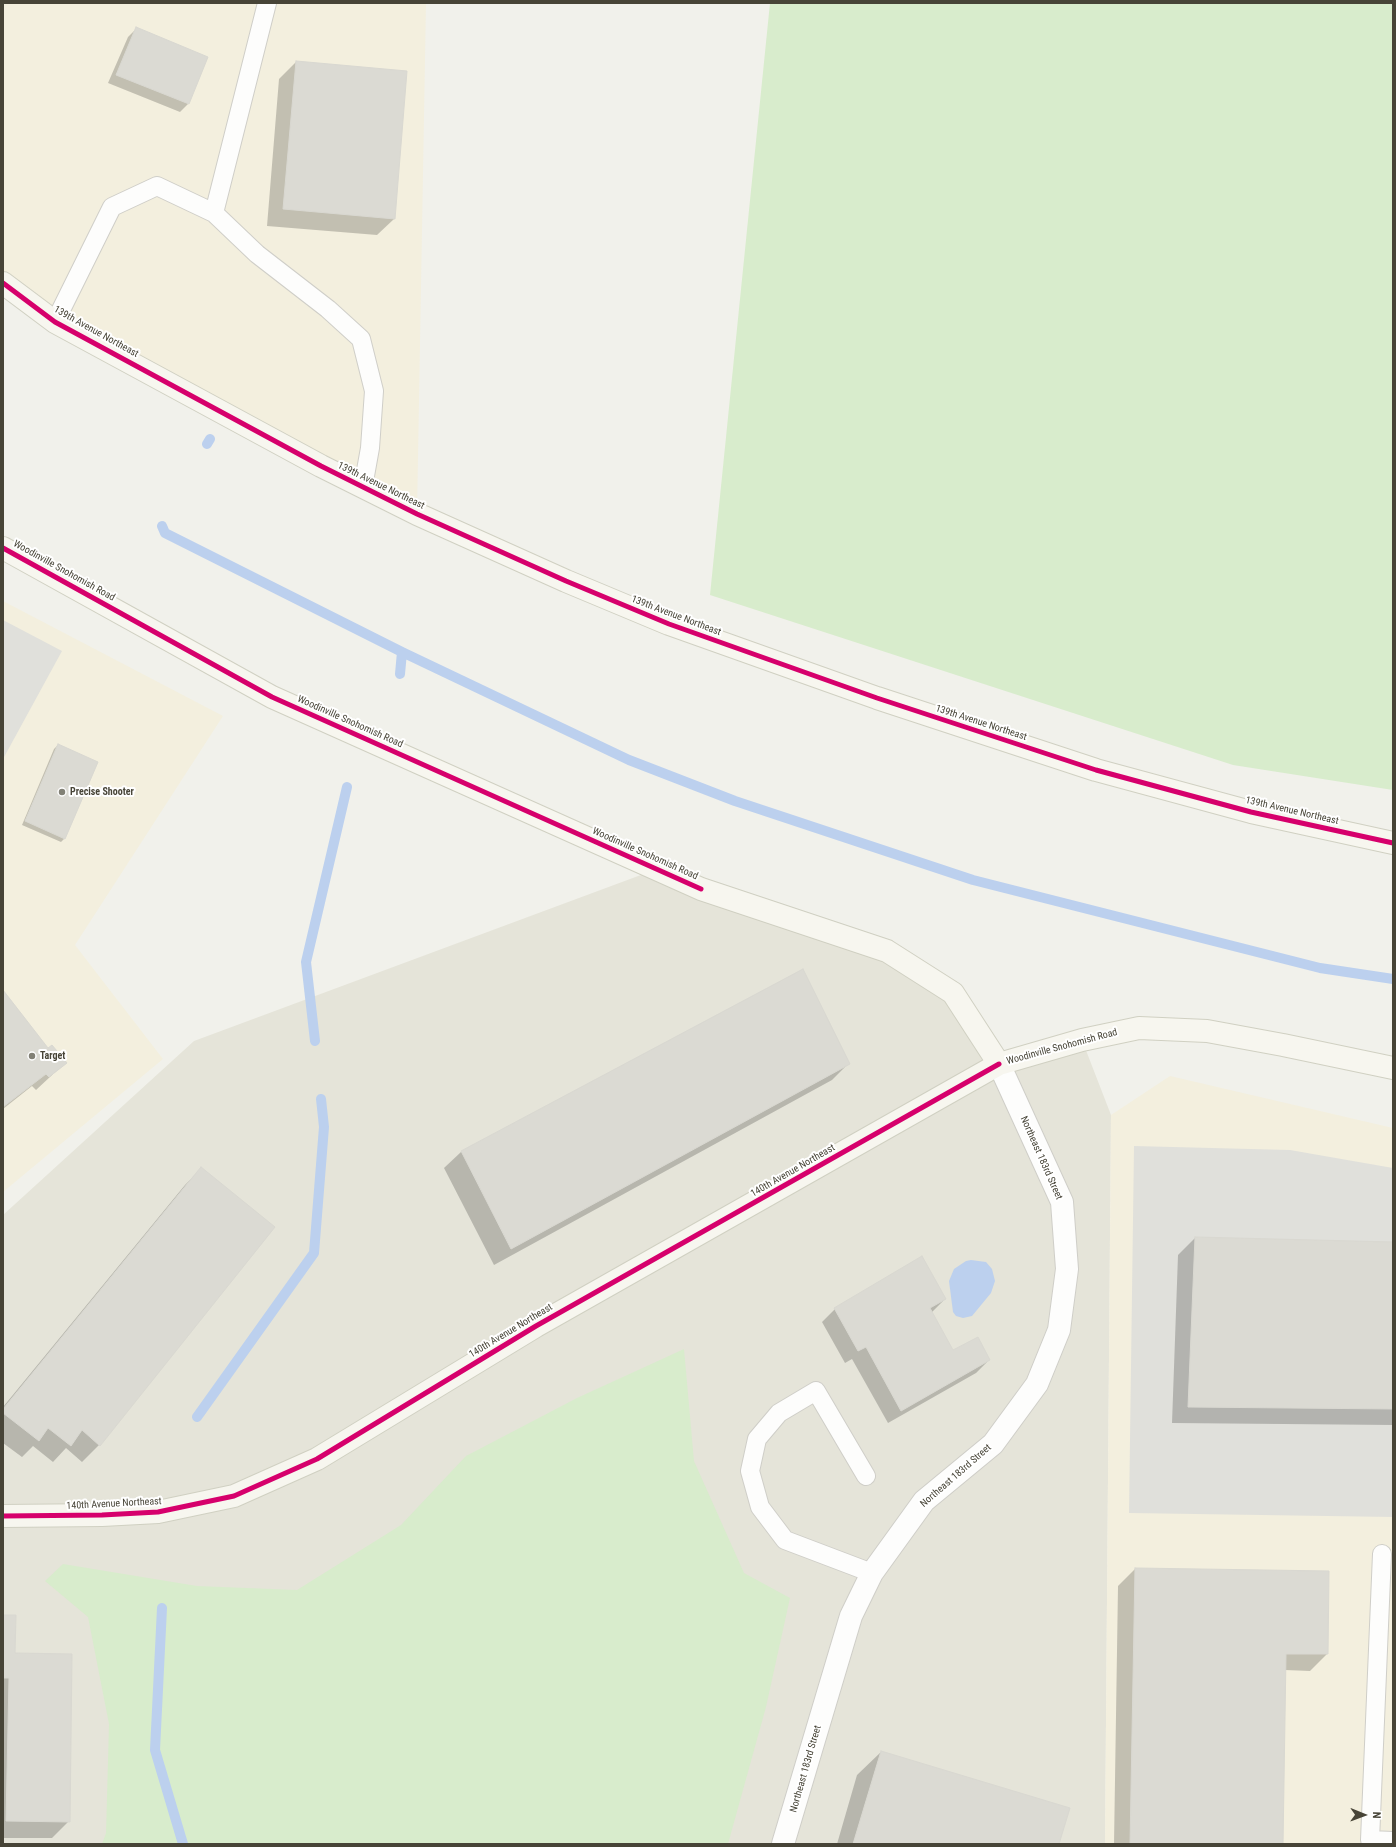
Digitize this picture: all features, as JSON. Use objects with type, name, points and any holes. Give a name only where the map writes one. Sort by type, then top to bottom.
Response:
[{"type":"main road","name":"139th Avenue Northeast","points":[[3,283],[56,322],[322,466],[417,514],[566,581],[662,621],[877,698],[1096,770],[1251,812],[1393,843]]},
{"type":"main road","name":"Woodinville Snohomish Road","points":[[3,548],[272,697],[701,889],[887,951],[953,993],[999,1064],[1082,1040],[1138,1028],[1207,1031],[1393,1068]]},
{"type":"main road","name":"140th Avenue Northeast","points":[[3,1516],[102,1515],[158,1512],[234,1496],[317,1459],[536,1326],[999,1064]]},
{"type":"street","name":"Northeast 183rd Street","points":[[783,1844],[851,1616],[872,1573],[924,1501],[993,1444],[1037,1384],[1059,1330],[1067,1269],[1062,1202],[999,1064]]},
{"type":"lane","points":[[214,213],[267,3]]},
{"type":"lane","points":[[56,322],[112,207],[157,186],[214,213],[257,254],[328,309],[361,340],[374,391],[370,448],[363,487]]},
{"type":"lane","points":[[866,1476],[816,1391],[779,1413],[757,1439],[750,1472],[760,1507],[785,1540],[872,1573]]},
{"type":"lane","points":[[1382,1554],[1370,1840],[1393,1841]]},
{"type":"shaded area","points":[[3,3],[426,3],[417,514],[3,283]]},
{"type":"shaded area","points":[[3,601],[223,716],[75,945],[163,1059],[3,1192]]},
{"type":"shaded area","points":[[3,620],[62,651],[3,759]]},
{"type":"shaded area","points":[[657,869],[887,951],[953,993],[999,1064],[1082,1040],[1111,1115],[1105,1844],[3,1844],[3,1215],[194,1041]]},
{"type":"shaded area","points":[[1170,1076],[1393,1128],[1393,1844],[1105,1844],[1111,1115]]},
{"type":"shaded area","points":[[1134,1146],[1290,1150],[1393,1168],[1393,1517],[1129,1513]]},
{"type":"green space","points":[[770,3],[1393,3],[1393,790],[1233,765],[710,595]]},
{"type":"green space","points":[[684,1349],[694,1461],[744,1573],[790,1598],[766,1707],[728,1844],[102,1844],[106,1833],[109,1724],[88,1617],[45,1581],[63,1564],[197,1586],[297,1590],[401,1525],[466,1456],[577,1398]]},
{"type":"water","points":[[971,1260],[986,1262],[992,1269],[995,1281],[991,1293],[972,1316],[963,1318],[956,1316],[953,1312],[949,1281],[954,1269],[966,1261]]},
{"type":"building","points":[[136,27],[208,57],[189,104],[116,75]]},
{"type":"building","points":[[296,61],[407,71],[395,219],[283,209]]},
{"type":"building","name":"Precise Shooter","points":[[58,744],[98,762],[65,839],[25,821]]},
{"type":"building","points":[[803,969],[850,1064],[511,1249],[461,1151]]},
{"type":"building","name":"Target","points":[[3,990],[48,1048],[52,1045],[67,1063],[49,1077],[46,1074],[3,1107]]},
{"type":"building","points":[[201,1167],[275,1227],[100,1446],[82,1430],[71,1446],[48,1428],[39,1441],[3,1413],[3,1409]]},
{"type":"building","points":[[1195,1237],[1393,1242],[1393,1409],[1188,1407]]},
{"type":"building","points":[[922,1256],[946,1299],[930,1308],[953,1350],[978,1337],[990,1360],[901,1411],[866,1347],[858,1351],[834,1308]]},
{"type":"building","points":[[1135,1568],[1329,1571],[1328,1654],[1286,1654],[1283,1844],[1130,1844]]},
{"type":"building","points":[[3,1615],[16,1615],[15,1653],[72,1654],[70,1822],[6,1821],[9,1678],[3,1678]]},
{"type":"building","points":[[881,1751],[1070,1808],[1059,1844],[853,1844]]},
{"type":"waterway","points":[[207,444],[210,439]]},
{"type":"waterway","points":[[162,526],[165,533],[402,652],[400,674]]},
{"type":"waterway","points":[[402,652],[629,760],[735,801],[973,880],[1320,968],[1393,979]]},
{"type":"waterway","points":[[315,1041],[306,962],[347,787]]},
{"type":"waterway","points":[[197,1417],[314,1253],[324,1127],[321,1099]]},
{"type":"waterway","points":[[162,1608],[155,1750],[183,1844]]},
{"type":"cycle path","points":[[3,283],[55,322],[321,466],[417,514],[566,581],[669,624],[877,698],[1096,770],[1251,812],[1393,843]]},
{"type":"cycle path","points":[[3,548],[272,697],[701,889]]},
{"type":"cycle path","points":[[3,1516],[102,1515],[158,1512],[234,1496],[317,1459],[536,1326],[999,1064]]},
{"type":"place","name":"Precise Shooter","points":[[62,792]]},
{"type":"place","name":"Target","points":[[32,1056]]}]
